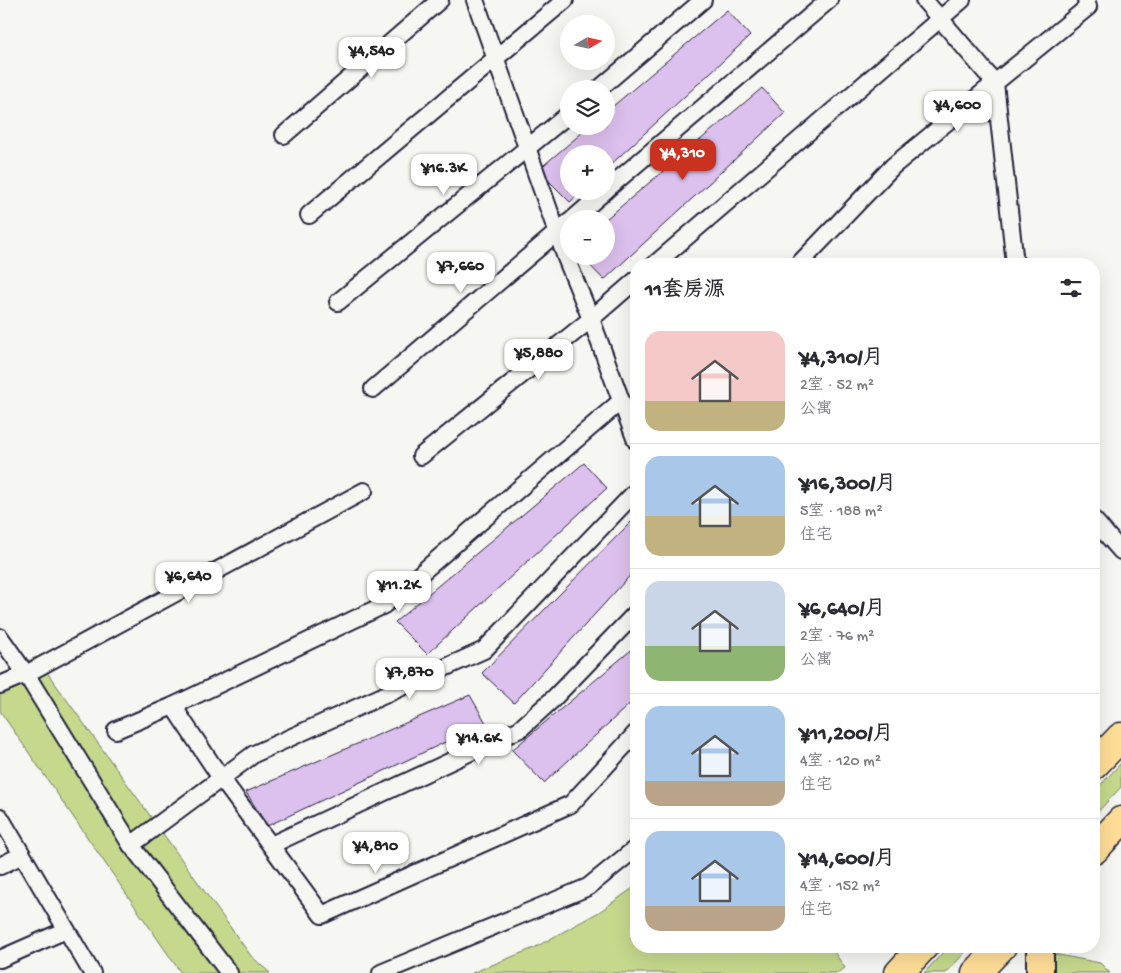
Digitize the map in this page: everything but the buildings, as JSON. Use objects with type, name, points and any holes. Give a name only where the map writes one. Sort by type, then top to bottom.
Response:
[{"type":"highway","points":[[1100,759],[1121,737]]},
{"type":"highway","points":[[1100,844],[1121,821]]},
{"type":"highway","points":[[899,972],[917,953]]},
{"type":"highway","points":[[976,973],[995,953]]},
{"type":"main road","points":[[1040,953],[1040,973]]},
{"type":"street","points":[[284,134],[440,0]]},
{"type":"street","points":[[475,0],[528,149],[560,220]]},
{"type":"street","points":[[309,215],[565,0]]},
{"type":"street","points":[[610,80],[703,0]]},
{"type":"street","points":[[615,183],[829,0]]},
{"type":"street","points":[[924,0],[995,83],[1014,258]]},
{"type":"street","points":[[662,258],[962,0]]},
{"type":"street","points":[[805,258],[893,166],[1088,7],[1086,0]]},
{"type":"street","points":[[338,302],[560,122]]},
{"type":"street","points":[[584,210],[595,200]]},
{"type":"street","points":[[373,389],[560,230]]},
{"type":"street","points":[[575,265],[591,319],[630,423]]},
{"type":"street","points":[[421,456],[630,285]]},
{"type":"street","points":[[116,730],[173,706],[384,605],[621,401]]},
{"type":"street","points":[[0,685],[26,674],[364,491]]},
{"type":"street","points":[[131,845],[254,754],[484,650],[630,497]]},
{"type":"street","points":[[1100,527],[1121,551]]},
{"type":"street","points":[[271,845],[520,729],[553,699],[630,619]]},
{"type":"street","points":[[0,637],[26,674],[131,845],[229,973]]},
{"type":"street","points":[[173,706],[221,778],[322,915],[571,804],[630,740]]},
{"type":"street","points":[[0,817],[92,973]]},
{"type":"street","points":[[381,973],[588,887],[630,853]]},
{"type":"street","points":[[0,866],[22,855]]},
{"type":"street","points":[[0,959],[66,930]]},
{"type":"green space","points":[[36,657],[251,956],[270,973],[181,973],[0,711],[0,676]]},
{"type":"green space","points":[[1121,763],[1121,787],[1100,810],[1100,786]]},
{"type":"green space","points":[[630,890],[630,953],[835,953],[845,968],[837,973],[472,973],[534,948],[599,912]]},
{"type":"green space","points":[[943,953],[965,953],[946,973],[924,973]]},
{"type":"green space","points":[[1054,954],[1100,963],[1110,973],[1054,973]]}]
